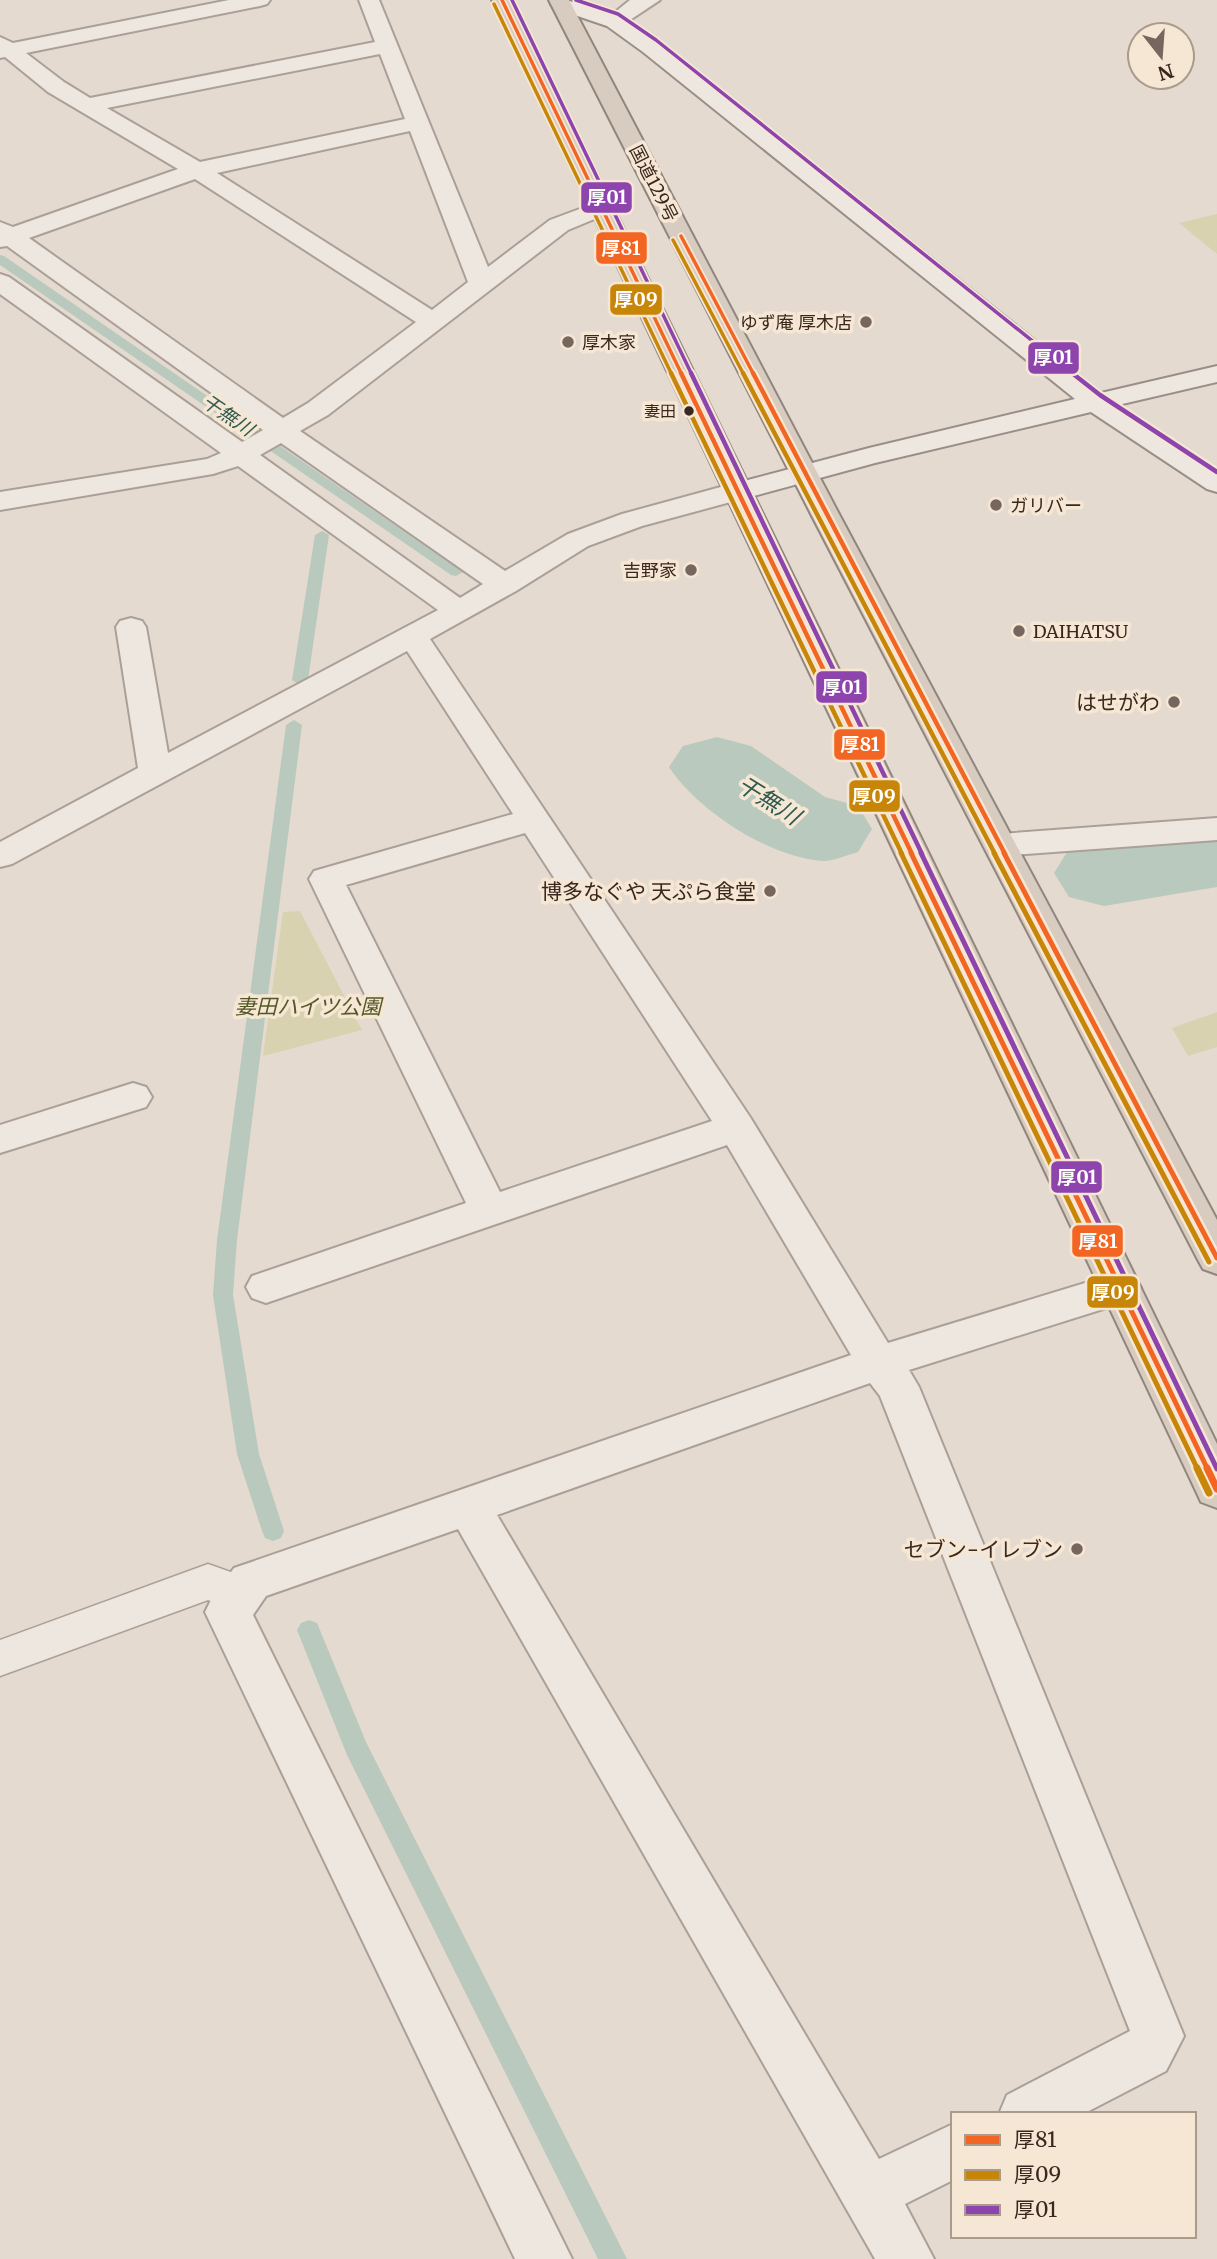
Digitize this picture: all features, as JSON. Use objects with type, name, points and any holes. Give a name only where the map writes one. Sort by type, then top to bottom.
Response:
[{"type":"highway","points":[[502,0],[1217,1489]]},
{"type":"highway","name":"国道129号","points":[[560,2],[804,474],[1217,1258]]},
{"type":"street","points":[[3,48],[260,0]]},
{"type":"street","points":[[369,0],[481,282]]},
{"type":"street","points":[[614,22],[641,2],[650,0]]},
{"type":"street","points":[[560,2],[614,22],[651,47],[1095,402],[1217,483]]},
{"type":"street","points":[[87,105],[386,46]]},
{"type":"street","points":[[3,48],[56,87],[197,170],[432,321]]},
{"type":"street","points":[[3,236],[197,170],[416,123]]},
{"type":"street","points":[[0,477],[12,499],[214,466],[318,409],[558,225],[601,208]]},
{"type":"street","points":[[3,236],[261,442],[459,611]]},
{"type":"street","points":[[0,282],[261,442],[505,585]]},
{"type":"street","points":[[0,856],[459,611],[578,540],[632,520],[804,474],[1217,374]]},
{"type":"street","points":[[131,627],[156,775]]},
{"type":"street","points":[[413,636],[736,1127],[878,1363],[898,1387],[1158,2036],[1147,2052],[1030,2112]]},
{"type":"street","points":[[490,1211],[326,879],[534,819]]},
{"type":"street","points":[[1000,845],[1217,829]]},
{"type":"street","points":[[0,1139],[133,1097]]},
{"type":"street","points":[[266,1287],[736,1127]]},
{"type":"street","points":[[544,2259],[228,1612],[250,1582],[878,1363],[1121,1288]]},
{"type":"street","points":[[468,1506],[906,2259]]},
{"type":"street","points":[[870,2193],[951,2152]]},
{"type":"lane","points":[[2,1658],[208,1582],[241,1594]]},
{"type":"green space","points":[[1217,214],[1217,254],[1179,223]]},
{"type":"green space","name":"妻田ハイツ公園","points":[[300,911],[362,1030],[263,1056],[283,912]]},
{"type":"green space","points":[[1217,1012],[1217,1047],[1188,1056],[1172,1028]]},
{"type":"waterway","name":"干無川","points":[[0,259],[456,572]]},
{"type":"waterway","points":[[300,680],[322,535]]},
{"type":"waterway","points":[[273,1531],[248,1454],[223,1295],[227,1240],[294,725]]},
{"type":"waterway","name":"干無川","points":[[717,767],[790,819],[823,829]]},
{"type":"waterway","name":"干無川","points":[[1104,873],[1217,854]]},
{"type":"waterway","points":[[309,1630],[356,1747],[613,2259]]},
{"type":"transit line","name":"厚81","points":[[502,0],[1217,1489]]},
{"type":"transit line","name":"厚01","points":[[512,0],[1217,1469]]},
{"type":"transit line","name":"厚01","points":[[576,0],[618,14],[656,40],[1100,395],[1217,472]]},
{"type":"transit line","name":"厚09","points":[[494,4],[1209,1493]]},
{"type":"transit line","name":"厚81","points":[[681,236],[1217,1258]]},
{"type":"transit line","name":"厚09","points":[[673,240],[1209,1262]]},
{"type":"place","name":"ゆず庵 厚木店","points":[[866,322]]},
{"type":"place","name":"厚木家","points":[[568,342]]},
{"type":"place","name":"妻田","points":[[689,411]]},
{"type":"place","name":"ガリバー","points":[[996,505]]},
{"type":"place","name":"吉野家","points":[[691,570]]},
{"type":"place","name":"DAIHATSU","points":[[1019,631]]},
{"type":"place","name":"はせがわ","points":[[1174,702]]},
{"type":"place","name":"博多なぐや 天ぷら食堂","points":[[770,891]]},
{"type":"place","name":"セブン-イレブン","points":[[1077,1549]]}]
